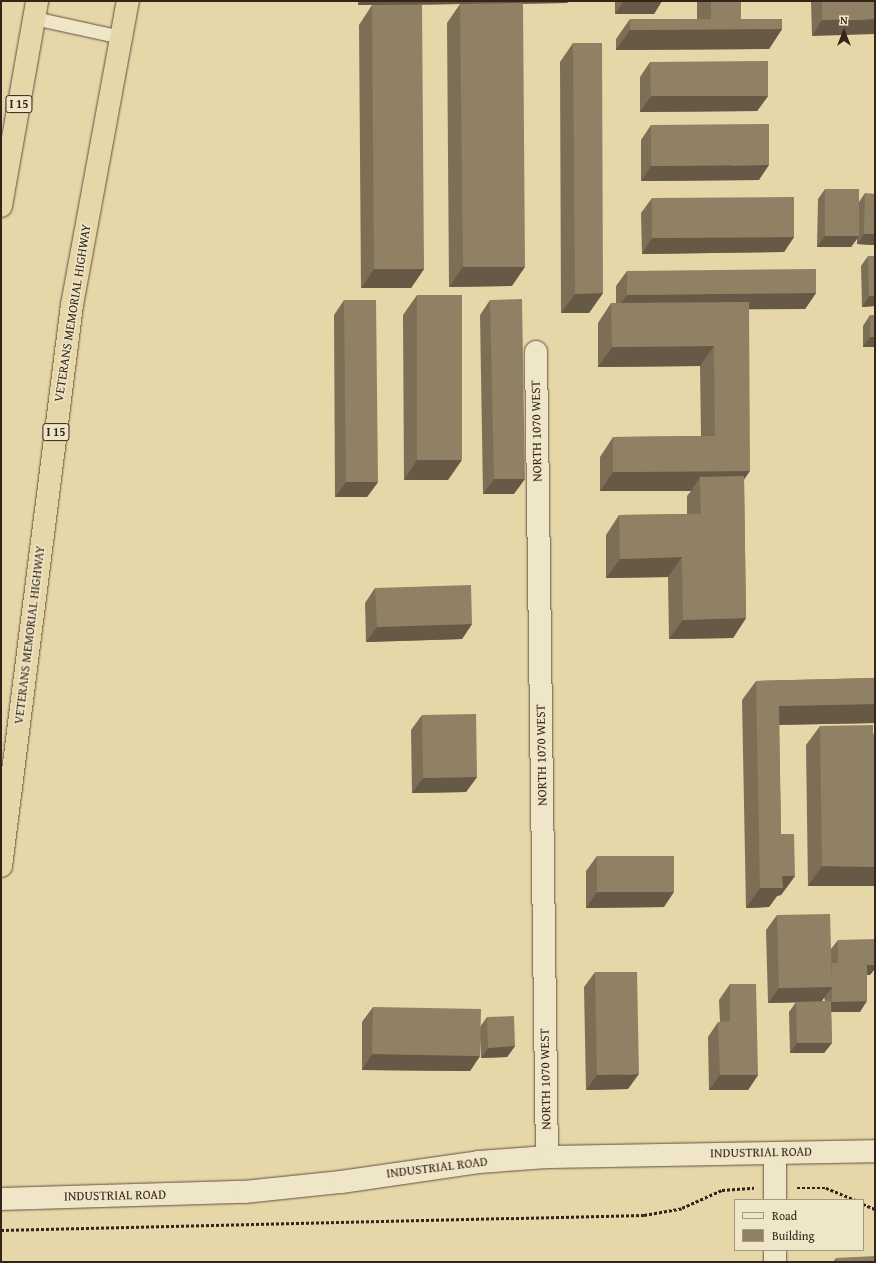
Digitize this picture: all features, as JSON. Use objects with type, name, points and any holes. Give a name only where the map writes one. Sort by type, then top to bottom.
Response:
[{"type":"highway","name":"VETERANS MEMORIAL HIGHWAY","points":[[1,866],[72,305],[128,1]]},
{"type":"highway","name":"I 15","points":[[1,206],[36,10]]},
{"type":"street","name":"NORTH 1070 WEST","points":[[536,352],[547,1157]]},
{"type":"street","name":"INDUSTRIAL ROAD","points":[[1,1199],[244,1192],[341,1182],[465,1164],[547,1157],[875,1150]]},
{"type":"street","points":[[775,1152],[775,1199]]},
{"type":"street","points":[[775,1251],[775,1262]]},
{"type":"lane","points":[[36,10],[121,37]]},
{"type":"path","points":[[1,1230],[644,1215],[682,1208],[722,1190],[736,1188]]},
{"type":"path","points":[[808,1188],[834,1190],[853,1199]]},
{"type":"path","points":[[864,1204],[875,1209]]},
{"type":"building","points":[[711,1],[741,1],[741,19],[782,19],[782,29],[630,30],[630,19],[711,19]]},
{"type":"building","points":[[822,1],[875,1],[875,19],[822,20]]},
{"type":"building","points":[[523,3],[525,267],[463,267],[460,4]]},
{"type":"building","points":[[372,5],[422,5],[424,269],[374,269]]},
{"type":"building","points":[[573,43],[602,43],[603,293],[575,294]]},
{"type":"building","points":[[768,61],[768,96],[651,96],[650,62]]},
{"type":"building","points":[[769,124],[769,165],[651,166],[651,125]]},
{"type":"building","points":[[825,189],[859,189],[859,236],[825,236]]},
{"type":"building","points":[[865,193],[875,194],[875,234],[864,234]]},
{"type":"building","points":[[794,197],[794,237],[652,238],[652,198]]},
{"type":"building","points":[[868,256],[875,256],[875,296],[869,296]]},
{"type":"building","points":[[816,269],[816,293],[627,295],[627,271]]},
{"type":"building","points":[[417,295],[462,295],[462,460],[417,460]]},
{"type":"building","points":[[522,299],[525,479],[494,479],[490,300]]},
{"type":"building","points":[[344,300],[376,300],[378,482],[346,482]]},
{"type":"building","points":[[749,302],[750,471],[613,472],[613,437],[715,436],[714,346],[612,347],[611,303]]},
{"type":"building","points":[[870,315],[875,315],[875,337],[870,337]]},
{"type":"building","points":[[744,476],[746,618],[683,620],[682,557],[620,559],[619,515],[701,514],[700,477]]},
{"type":"building","points":[[471,585],[472,624],[377,627],[375,588]]},
{"type":"building","points":[[875,678],[875,704],[779,706],[781,834],[794,834],[795,876],[782,876],[783,888],[760,888],[756,681]]},
{"type":"building","points":[[476,714],[477,777],[423,778],[422,715]]},
{"type":"building","points":[[873,725],[873,734],[875,734],[875,867],[822,866],[820,726]]},
{"type":"building","points":[[597,856],[674,856],[674,892],[597,892]]},
{"type":"building","points":[[830,914],[832,987],[779,988],[777,915]]},
{"type":"building","points":[[875,939],[875,965],[867,965],[867,1001],[832,1002],[832,963],[838,963],[838,940]]},
{"type":"building","points":[[595,972],[637,972],[639,1074],[597,1075]]},
{"type":"building","points":[[730,984],[756,984],[758,1075],[720,1075],[718,1022],[730,1021]]},
{"type":"building","points":[[831,1001],[832,1043],[797,1043],[796,1002]]},
{"type":"building","points":[[373,1007],[481,1009],[480,1056],[372,1054]]},
{"type":"building","points":[[514,1016],[515,1046],[488,1048],[487,1017]]},
{"type":"building","points":[[875,1256],[875,1262],[836,1262],[836,1258]]}]
